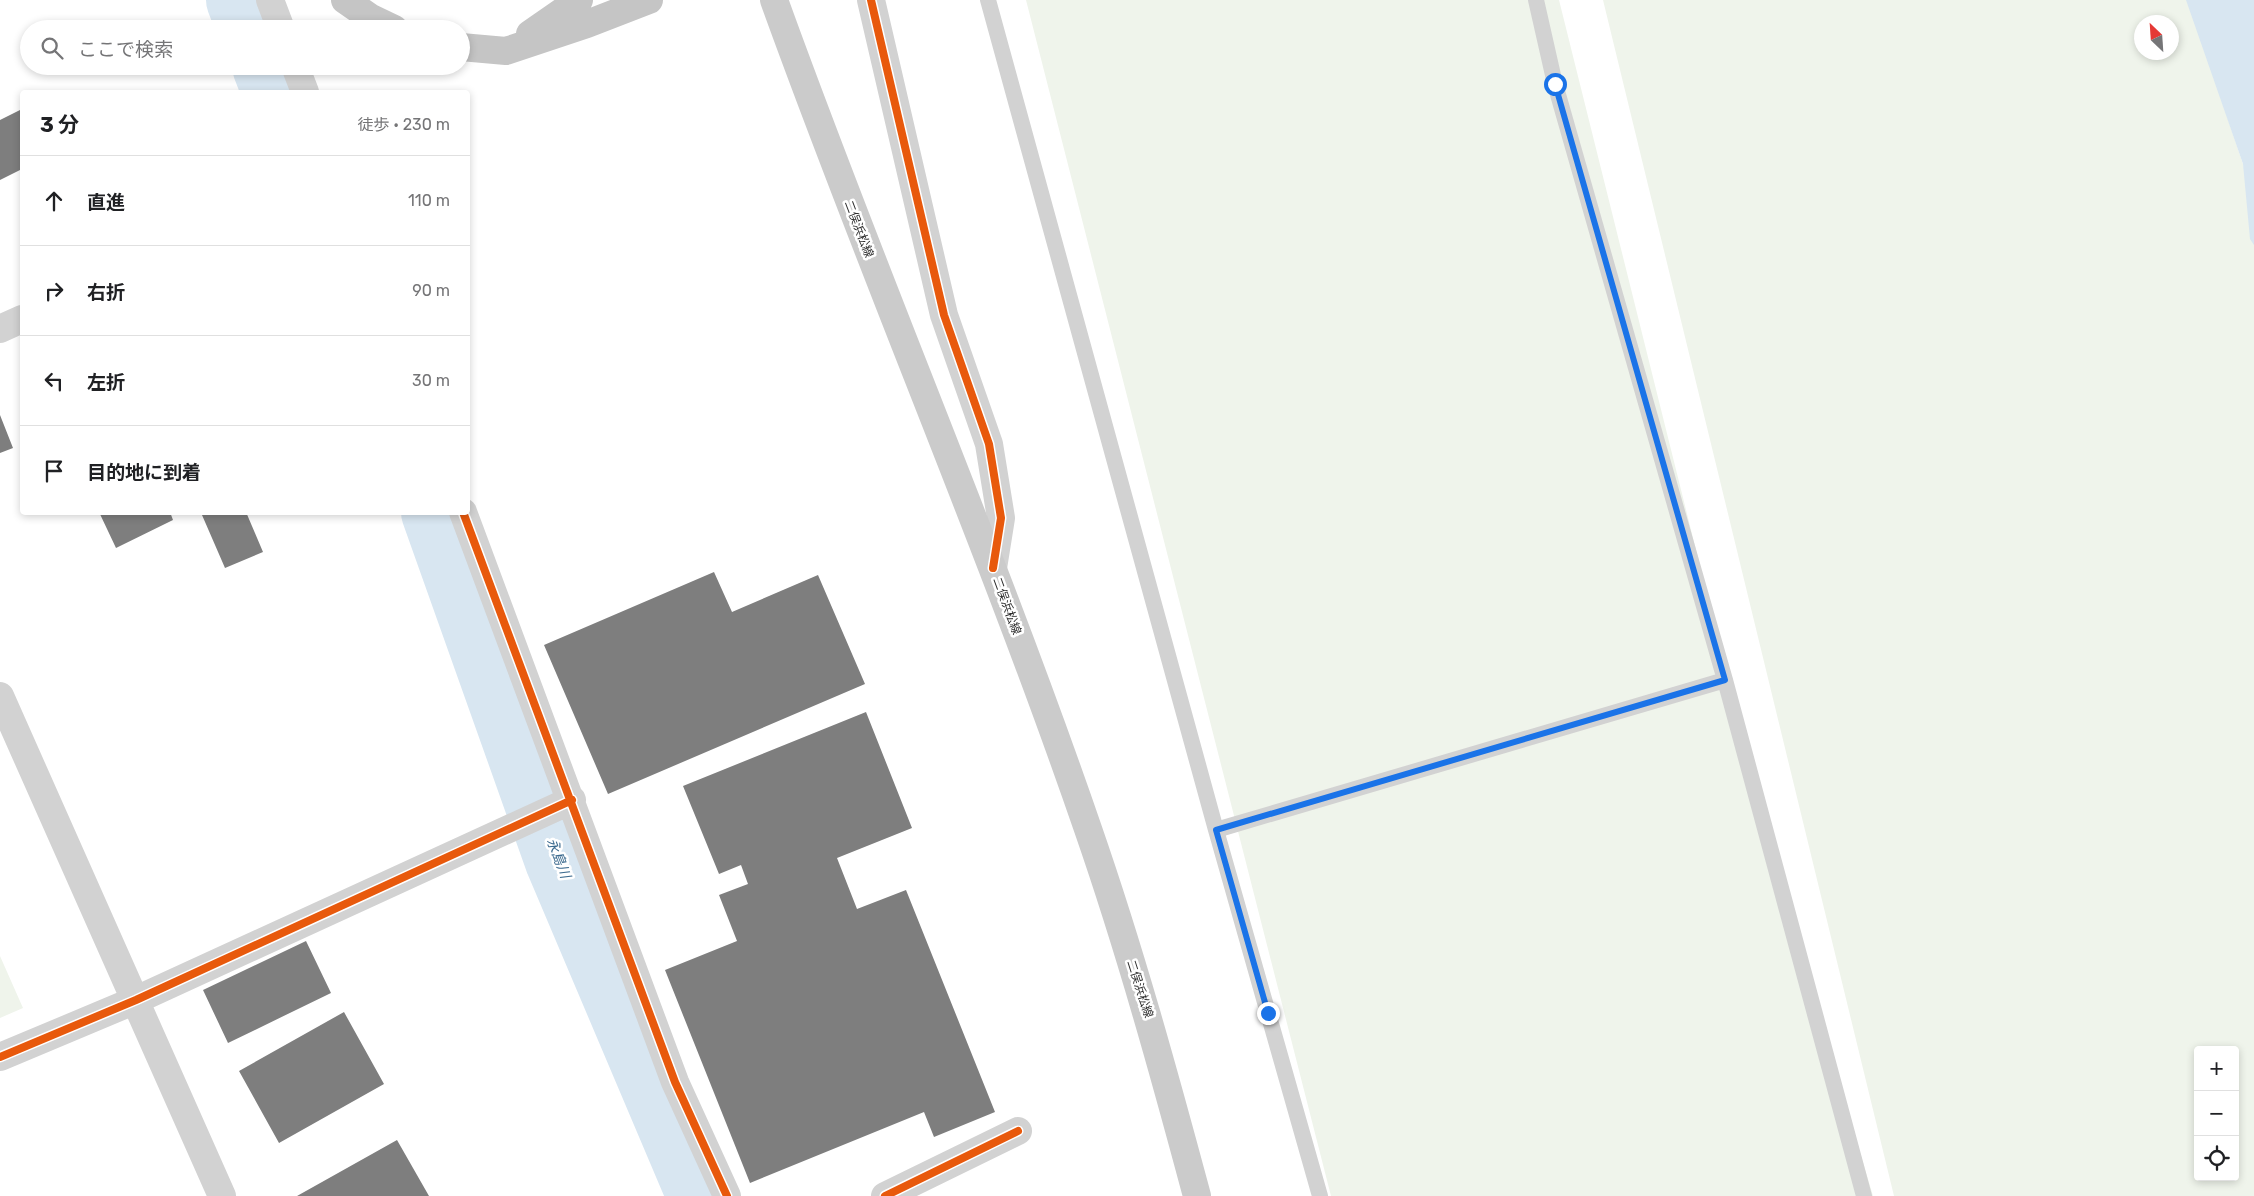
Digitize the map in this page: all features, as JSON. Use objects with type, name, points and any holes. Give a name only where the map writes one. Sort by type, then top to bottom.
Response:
[{"type":"main road","points":[[344,0],[375,20]]},
{"type":"main road","points":[[506,51],[579,0]]},
{"type":"main road","points":[[470,48],[506,51],[587,24],[649,0]]},
{"type":"main road","name":"二俣浜松線","points":[[774,0],[827,147],[993,568],[1088,830],[1154,1034],[1197,1196]]},
{"type":"street","points":[[270,0],[278,20]]},
{"type":"street","points":[[871,0],[944,314],[989,444],[1001,518],[993,568]]},
{"type":"street","points":[[298,75],[304,90]]},
{"type":"street","points":[[0,329],[20,320]]},
{"type":"street","points":[[464,515],[675,1082],[728,1196]]},
{"type":"street","points":[[0,696],[222,1196]]},
{"type":"street","points":[[0,1057],[136,1000],[527,819],[570,801]]},
{"type":"street","points":[[885,1196],[1018,1131]]},
{"type":"lane","points":[[988,0],[1216,830],[1320,1196]]},
{"type":"lane","points":[[1536,0],[1555,84],[1725,680],[1864,1196]]},
{"type":"lane","points":[[1216,830],[1725,680]]},
{"type":"shaded area","points":[[1026,0],[1559,0],[1774,863],[1873,1196],[1331,1196]]},
{"type":"shaded area","points":[[1603,0],[2188,0],[2254,197],[2254,1196],[1894,1196]]},
{"type":"shaded area","points":[[2186,0],[2254,0],[2254,245],[2250,239],[2243,164]]},
{"type":"shaded area","points":[[0,956],[23,1008],[0,1018]]},
{"type":"building","points":[[20,110],[20,170],[0,180],[0,120]]},
{"type":"building","points":[[0,415],[13,448],[0,453]]},
{"type":"building","points":[[100,515],[171,515],[173,520],[116,548]]},
{"type":"building","points":[[202,515],[247,515],[263,552],[225,568]]},
{"type":"building","points":[[714,572],[732,612],[818,575],[865,684],[608,794],[544,645]]},
{"type":"building","points":[[866,712],[912,828],[837,858],[857,909],[906,890],[995,1112],[934,1137],[924,1112],[750,1183],[665,970],[737,941],[719,895],[748,884],[741,865],[719,874],[683,786]]},
{"type":"building","points":[[306,941],[331,993],[228,1043],[203,990]]},
{"type":"building","points":[[344,1012],[384,1084],[279,1143],[239,1071]]},
{"type":"building","points":[[397,1140],[429,1196],[297,1196]]},
{"type":"waterway","name":"永島川","points":[[240,0],[248,20]]},
{"type":"waterway","name":"永島川","points":[[269,75],[275,90]]},
{"type":"waterway","name":"永島川","points":[[436,515],[559,861],[701,1196]]},
{"type":"cycle path","points":[[871,0],[944,315],[989,444],[1001,518],[993,568]]},
{"type":"cycle path","points":[[464,515],[675,1082],[727,1196]]},
{"type":"cycle path","points":[[0,1057],[136,1000],[572,800]]},
{"type":"cycle path","points":[[885,1196],[1018,1131]]},
{"type":"route","points":[[1268,1013],[1216,830],[1725,680],[1555,84]]}]
